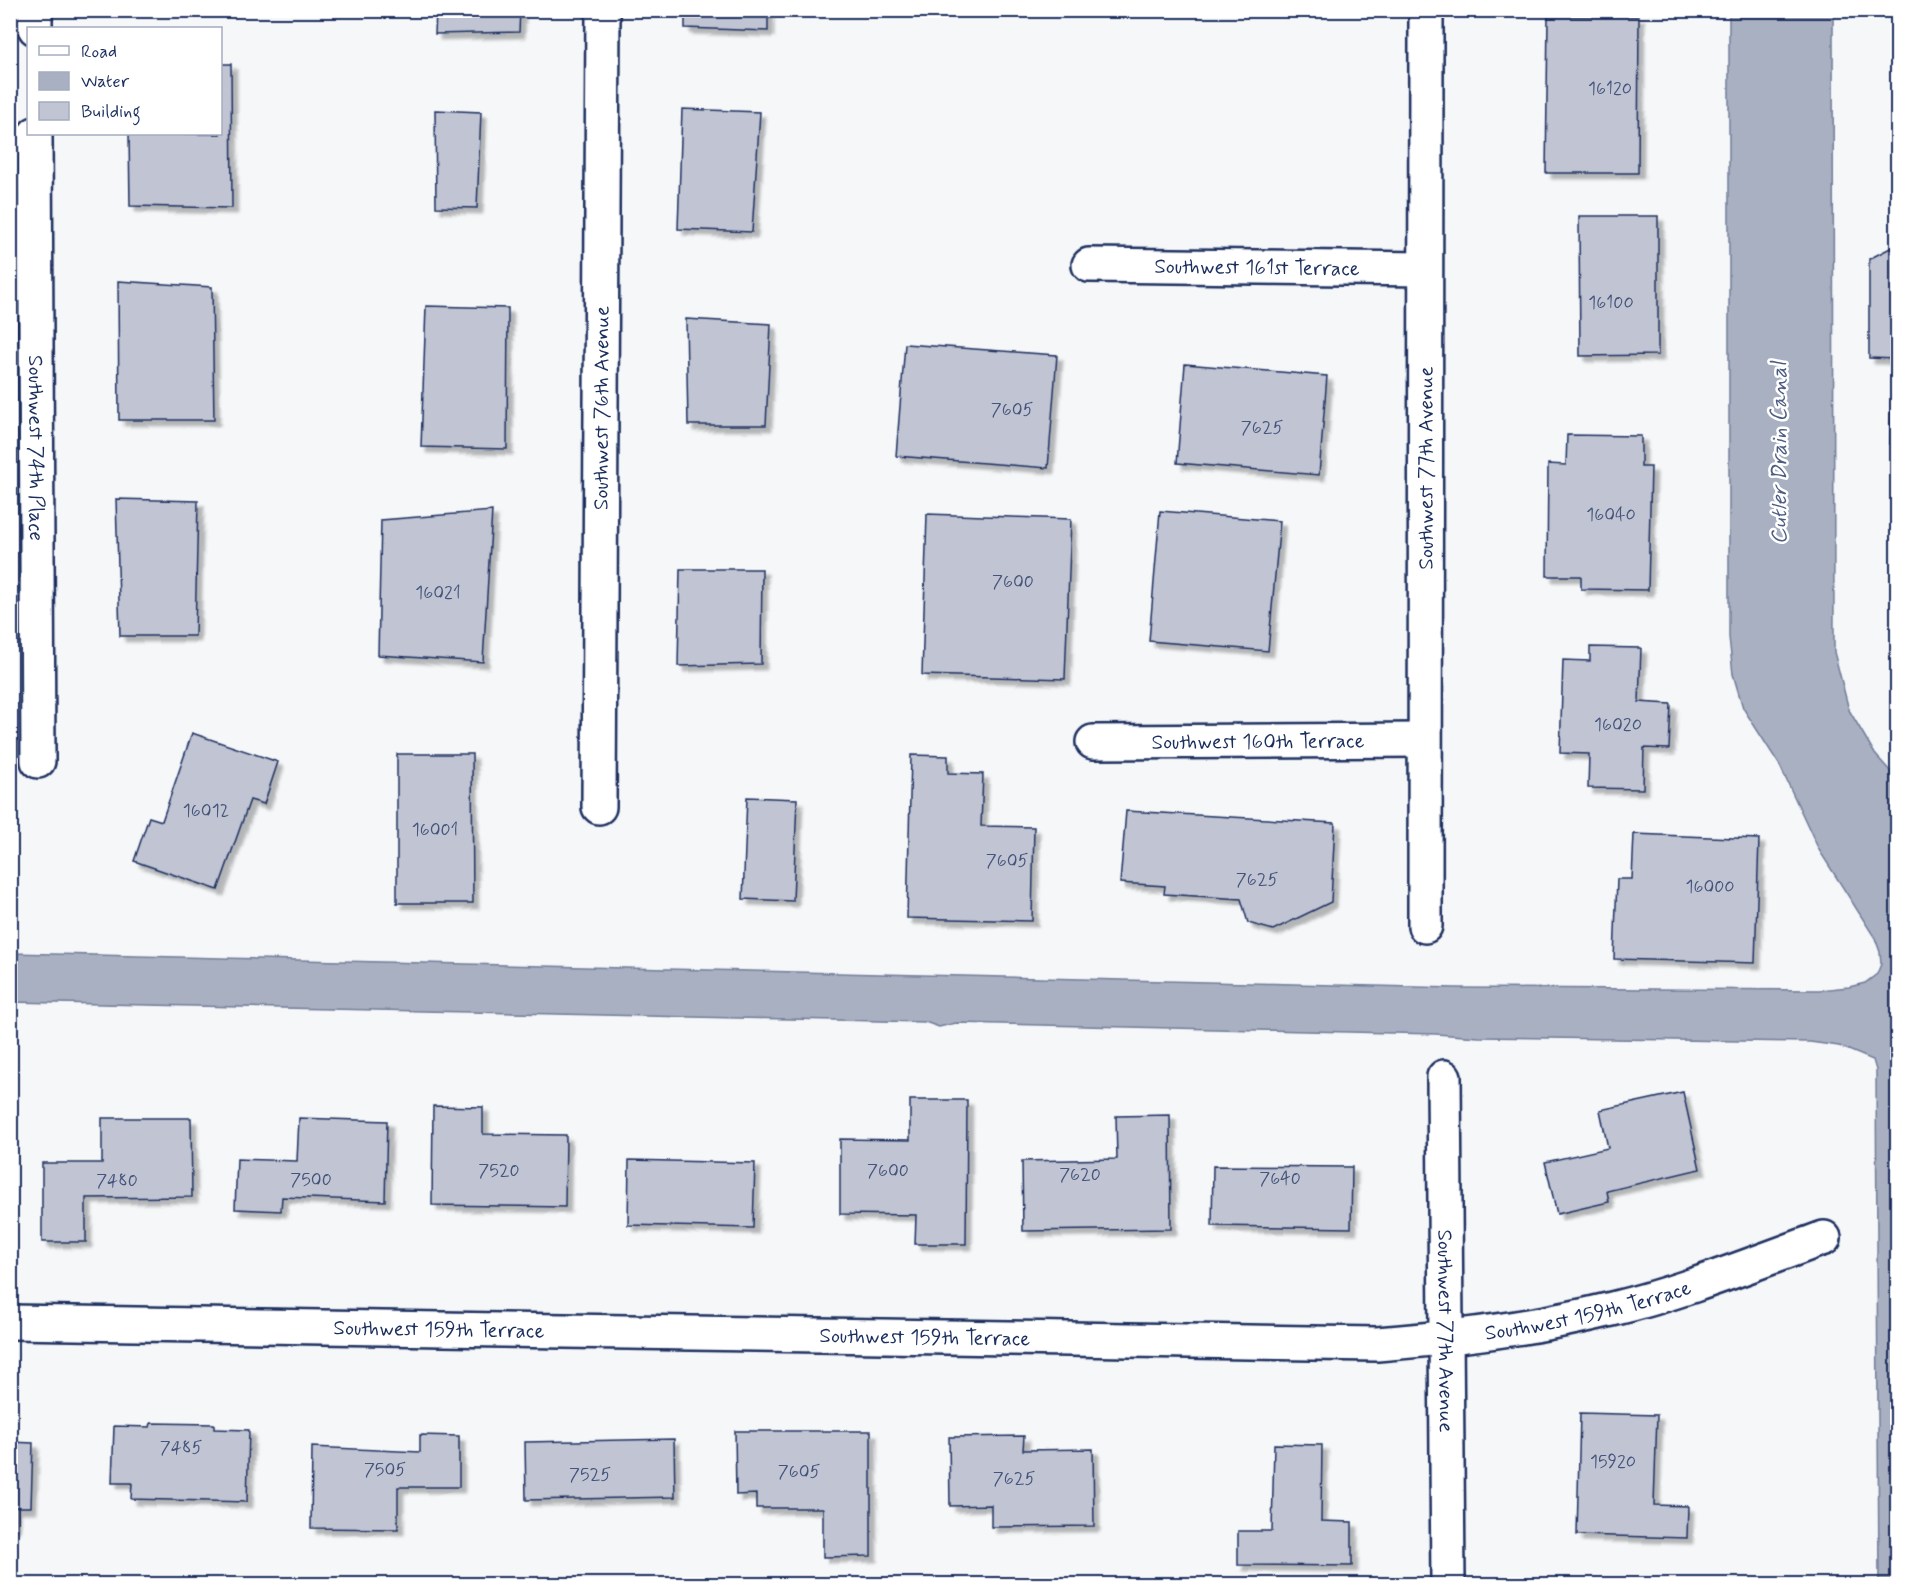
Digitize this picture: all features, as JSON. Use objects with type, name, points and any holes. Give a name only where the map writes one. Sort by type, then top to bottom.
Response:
[{"type":"street","points":[[35,10],[35,27]]},
{"type":"street","name":"Southwest 76th Avenue","points":[[599,807],[603,10]]},
{"type":"street","name":"Southwest 77th Avenue","points":[[1425,926],[1426,10]]},
{"type":"street","name":"Southwest 74th Place","points":[[35,135],[38,761]]},
{"type":"street","name":"Southwest 161st Terrace","points":[[1089,265],[1425,269]]},
{"type":"street","name":"Southwest 160th Terrace","points":[[1093,742],[1424,740]]},
{"type":"street","name":"Southwest 77th Avenue","points":[[1444,1077],[1448,1584]]},
{"type":"street","name":"Southwest 159th Terrace","points":[[10,1322],[1377,1344],[1446,1339],[1504,1331],[1613,1309],[1701,1282],[1824,1238]]},
{"type":"water","name":"Cutler Drain Canal","points":[[1729,11],[1833,11],[1834,652],[1849,710],[1875,754],[1898,780],[1897,1584],[1879,1584],[1876,1070],[1873,1060],[1839,1046],[1810,1042],[1479,1037],[1436,1034],[956,1023],[939,1027],[925,1022],[11,1002],[11,953],[1455,988],[1819,990],[1865,983],[1877,974],[1881,964],[1875,938],[1819,850],[1779,764],[1743,708],[1733,674],[1729,637]]},
{"type":"building","points":[[436,10],[520,10],[519,32],[435,34]]},
{"type":"building","points":[[685,10],[768,10],[768,31],[685,28]]},
{"type":"building","points":[[1548,16],[1639,16],[1638,173],[1546,173]]},
{"type":"building","points":[[222,64],[231,64],[232,208],[130,206],[129,135],[222,135]]},
{"type":"building","points":[[682,109],[760,112],[752,232],[678,229]]},
{"type":"building","points":[[435,110],[481,112],[477,208],[436,207]]},
{"type":"building","points":[[1579,216],[1658,216],[1658,355],[1580,356]]},
{"type":"building","points":[[1898,244],[1898,359],[1869,358],[1869,259]]},
{"type":"building","points":[[118,281],[212,287],[214,420],[119,420]]},
{"type":"building","points":[[426,306],[508,308],[507,449],[421,447]]},
{"type":"building","points":[[686,319],[771,324],[766,425],[688,425]]},
{"type":"building","points":[[905,344],[1057,355],[1048,468],[896,456]]},
{"type":"building","points":[[1185,364],[1327,376],[1319,475],[1177,463]]},
{"type":"building","points":[[1891,402],[1898,402],[1898,444],[1890,444]]},
{"type":"building","points":[[1567,435],[1641,436],[1641,467],[1651,467],[1648,590],[1581,589],[1581,576],[1547,576],[1548,464],[1566,465]]},
{"type":"building","points":[[116,499],[198,501],[195,636],[120,636]]},
{"type":"building","points":[[492,511],[483,662],[378,655],[381,520]]},
{"type":"building","points":[[1160,511],[1280,521],[1268,651],[1149,641]]},
{"type":"building","points":[[927,514],[1071,519],[1065,679],[922,675]]},
{"type":"building","points":[[680,569],[762,569],[761,664],[678,666]]},
{"type":"building","points":[[1590,647],[1641,648],[1639,702],[1671,704],[1669,749],[1644,748],[1643,789],[1588,788],[1589,754],[1560,753],[1563,660],[1590,661]]},
{"type":"building","points":[[192,733],[278,762],[264,804],[250,800],[218,890],[134,861],[149,817],[162,821]]},
{"type":"building","points":[[397,754],[472,754],[473,903],[397,903]]},
{"type":"building","points":[[911,755],[948,756],[948,773],[983,774],[981,826],[1034,827],[1032,921],[907,918]]},
{"type":"building","points":[[747,797],[797,799],[793,901],[743,899]]},
{"type":"building","points":[[1126,811],[1335,823],[1331,902],[1273,930],[1248,923],[1241,899],[1164,894],[1165,886],[1120,883]]},
{"type":"building","points":[[1634,834],[1759,839],[1755,963],[1614,959],[1617,879],[1632,879]]},
{"type":"building","points":[[1683,1092],[1700,1169],[1607,1191],[1609,1202],[1557,1214],[1545,1162],[1608,1148],[1600,1110]]},
{"type":"building","points":[[910,1100],[967,1100],[966,1244],[915,1244],[916,1215],[840,1214],[840,1139],[910,1140]]},
{"type":"building","points":[[433,1106],[483,1107],[483,1134],[566,1135],[565,1207],[432,1205]]},
{"type":"building","points":[[1170,1115],[1171,1229],[1023,1231],[1022,1161],[1117,1159],[1116,1116]]},
{"type":"building","points":[[102,1118],[191,1118],[192,1197],[86,1198],[86,1242],[42,1242],[42,1163],[102,1163]]},
{"type":"building","points":[[299,1118],[387,1121],[385,1201],[282,1197],[281,1211],[235,1209],[237,1159],[297,1161]]},
{"type":"building","points":[[629,1160],[755,1163],[753,1228],[628,1225]]},
{"type":"building","points":[[1213,1166],[1352,1167],[1351,1228],[1212,1226]]},
{"type":"building","points":[[1580,1413],[1657,1415],[1654,1505],[1688,1506],[1687,1538],[1577,1535]]},
{"type":"building","points":[[151,1423],[214,1424],[214,1429],[249,1430],[247,1502],[131,1499],[132,1483],[112,1483],[114,1426],[150,1427]]},
{"type":"building","points":[[735,1431],[871,1431],[871,1556],[823,1557],[823,1508],[756,1508],[756,1494],[736,1495]]},
{"type":"building","points":[[420,1435],[459,1436],[459,1487],[398,1487],[398,1529],[311,1528],[312,1447],[420,1452]]},
{"type":"building","points":[[1024,1436],[1023,1450],[1093,1449],[1094,1526],[991,1527],[991,1505],[950,1506],[949,1437]]},
{"type":"building","points":[[674,1439],[675,1497],[526,1500],[525,1442]]},
{"type":"building","points":[[10,1442],[33,1443],[31,1507],[15,1507],[15,1526],[10,1526]]},
{"type":"building","points":[[1274,1444],[1322,1445],[1321,1521],[1352,1522],[1352,1566],[1238,1565],[1238,1531],[1272,1531]]}]
